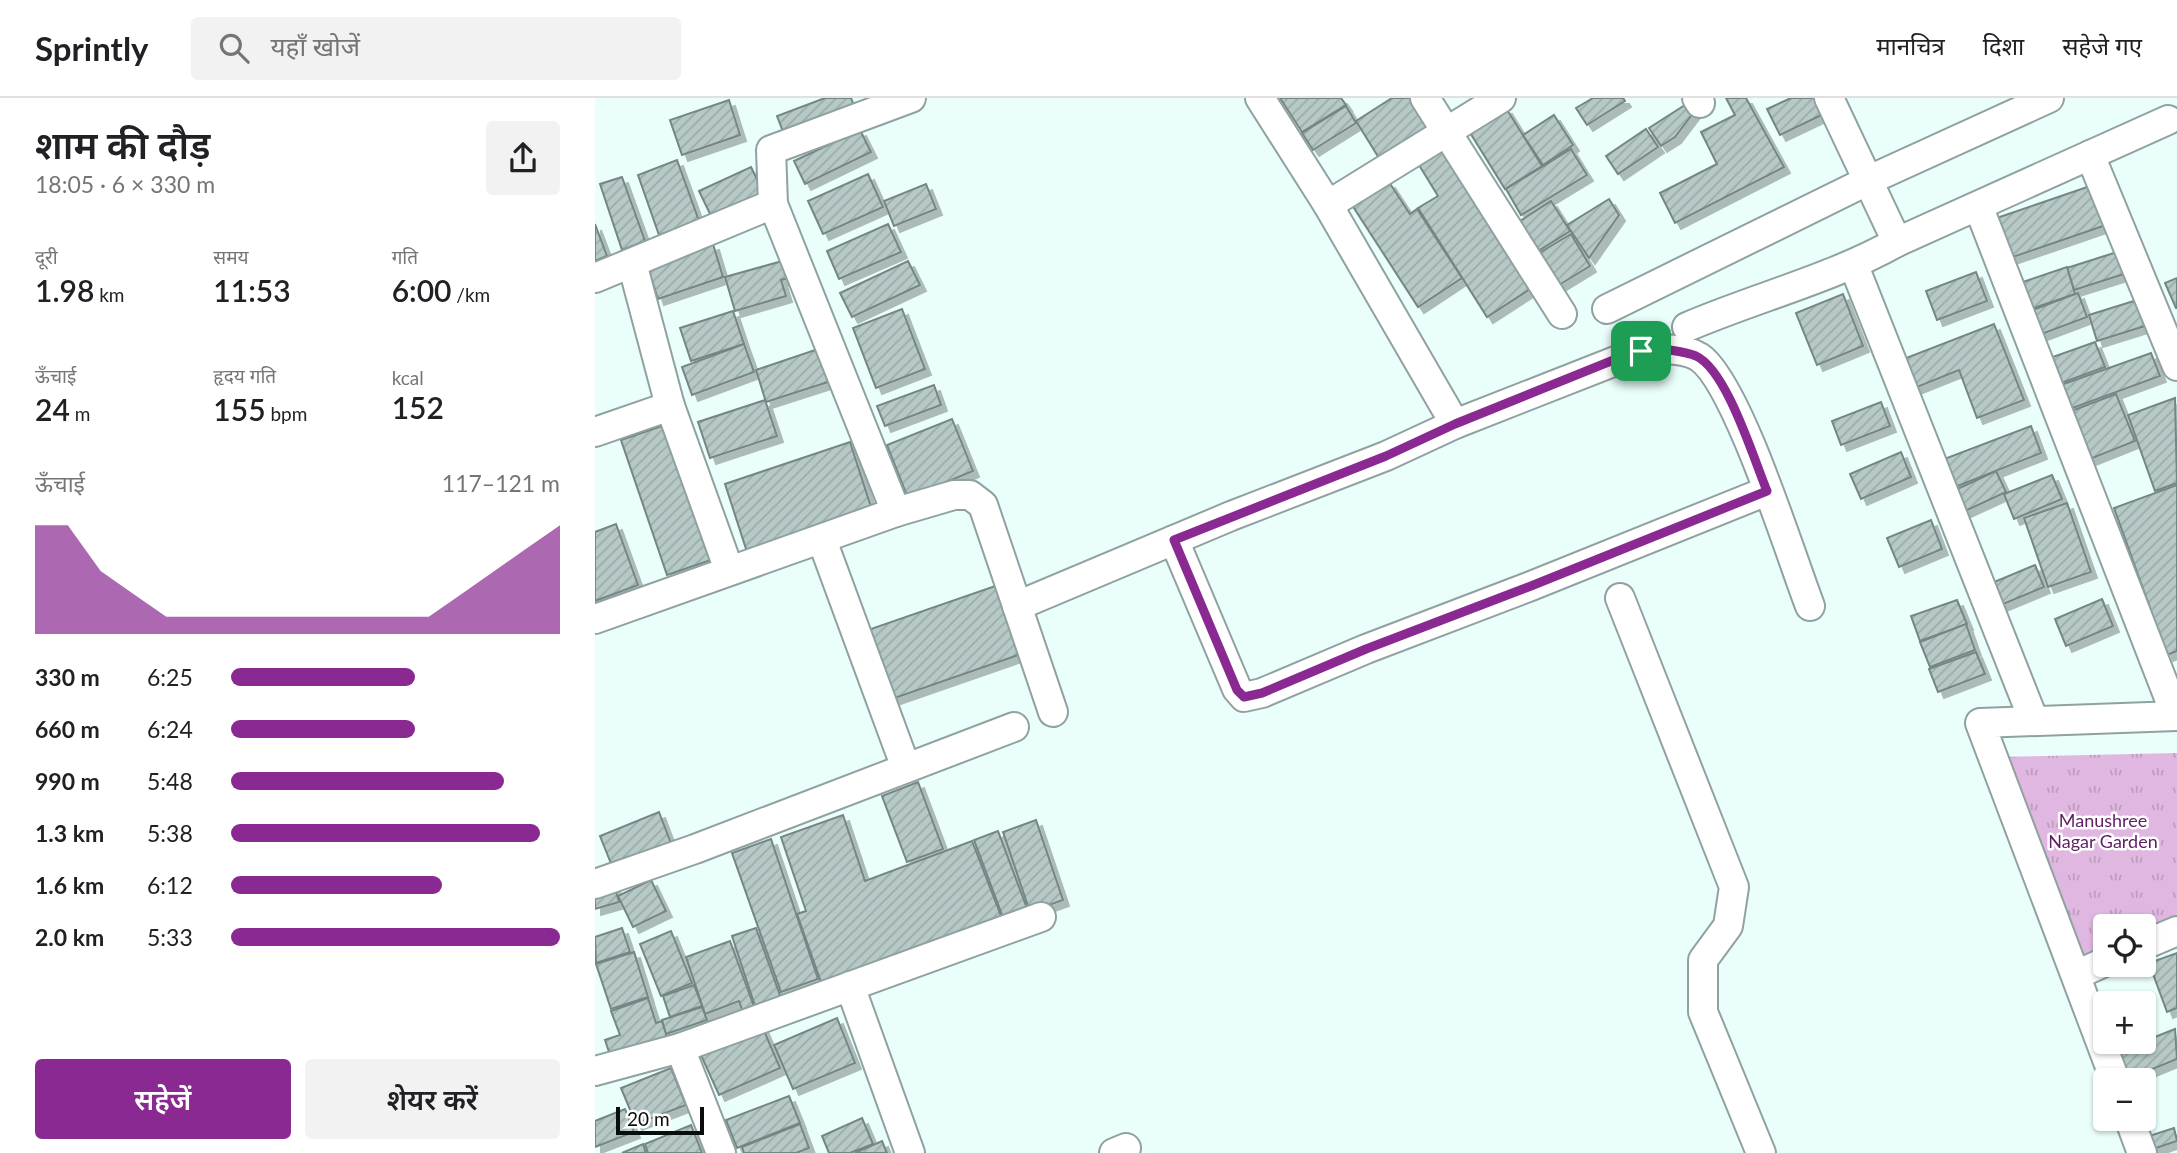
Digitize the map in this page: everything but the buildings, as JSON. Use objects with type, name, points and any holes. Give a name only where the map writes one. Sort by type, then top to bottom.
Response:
[{"type":"street","points":[[895,512],[773,204],[771,150],[911,98]]},
{"type":"street","points":[[1260,98],[1328,205],[1455,424]]},
{"type":"street","points":[[1425,98],[1562,314]]},
{"type":"street","points":[[1328,205],[1501,98]]},
{"type":"street","points":[[1829,98],[1897,242]]},
{"type":"street","points":[[1607,309],[1867,181],[2049,98]]},
{"type":"street","points":[[1687,327],[1854,266],[1897,242],[1979,208],[2168,120]]},
{"type":"street","points":[[2090,155],[2177,366]]},
{"type":"street","points":[[595,278],[773,204]]},
{"type":"street","points":[[1979,208],[2177,716],[1980,723],[2111,1068]]},
{"type":"street","points":[[632,262],[670,406],[729,569]]},
{"type":"street","points":[[1854,266],[2034,721]]},
{"type":"street","points":[[1017,606],[1386,456],[1455,424],[1641,351],[1673,351],[1698,357],[1714,373],[1744,429],[1810,606]]},
{"type":"street","points":[[595,432],[670,406]]},
{"type":"street","points":[[1174,540],[1237,690],[1244,697],[1262,693],[1366,649],[1767,491]]},
{"type":"street","points":[[595,619],[729,569],[822,541],[895,512],[954,495],[970,495],[983,505],[1053,712]]},
{"type":"street","points":[[822,541],[906,768]]},
{"type":"street","points":[[1620,598],[1734,887],[1727,926],[1703,960],[1703,1012],[1761,1153]]},
{"type":"street","points":[[595,882],[1014,727]]},
{"type":"street","points":[[595,1071],[680,1048],[1041,917]]},
{"type":"street","points":[[2156,940],[2177,931]]},
{"type":"street","points":[[2076,975],[2093,967]]},
{"type":"street","points":[[850,986],[910,1153]]},
{"type":"street","points":[[680,1048],[721,1153]]},
{"type":"street","points":[[2134,1131],[2142,1153]]},
{"type":"green space","name":"Manushree Nagar Garden","points":[[2177,753],[2177,927],[2156,936],[2156,914],[2093,914],[2093,963],[2078,969],[1995,757]]},
{"type":"route","points":[[1664,349],[1698,357],[1714,373],[1744,429],[1767,491],[1366,649],[1262,693],[1244,697],[1237,690],[1174,540],[1386,456],[1455,424],[1478,417],[1566,379],[1641,351],[1664,349]]}]
